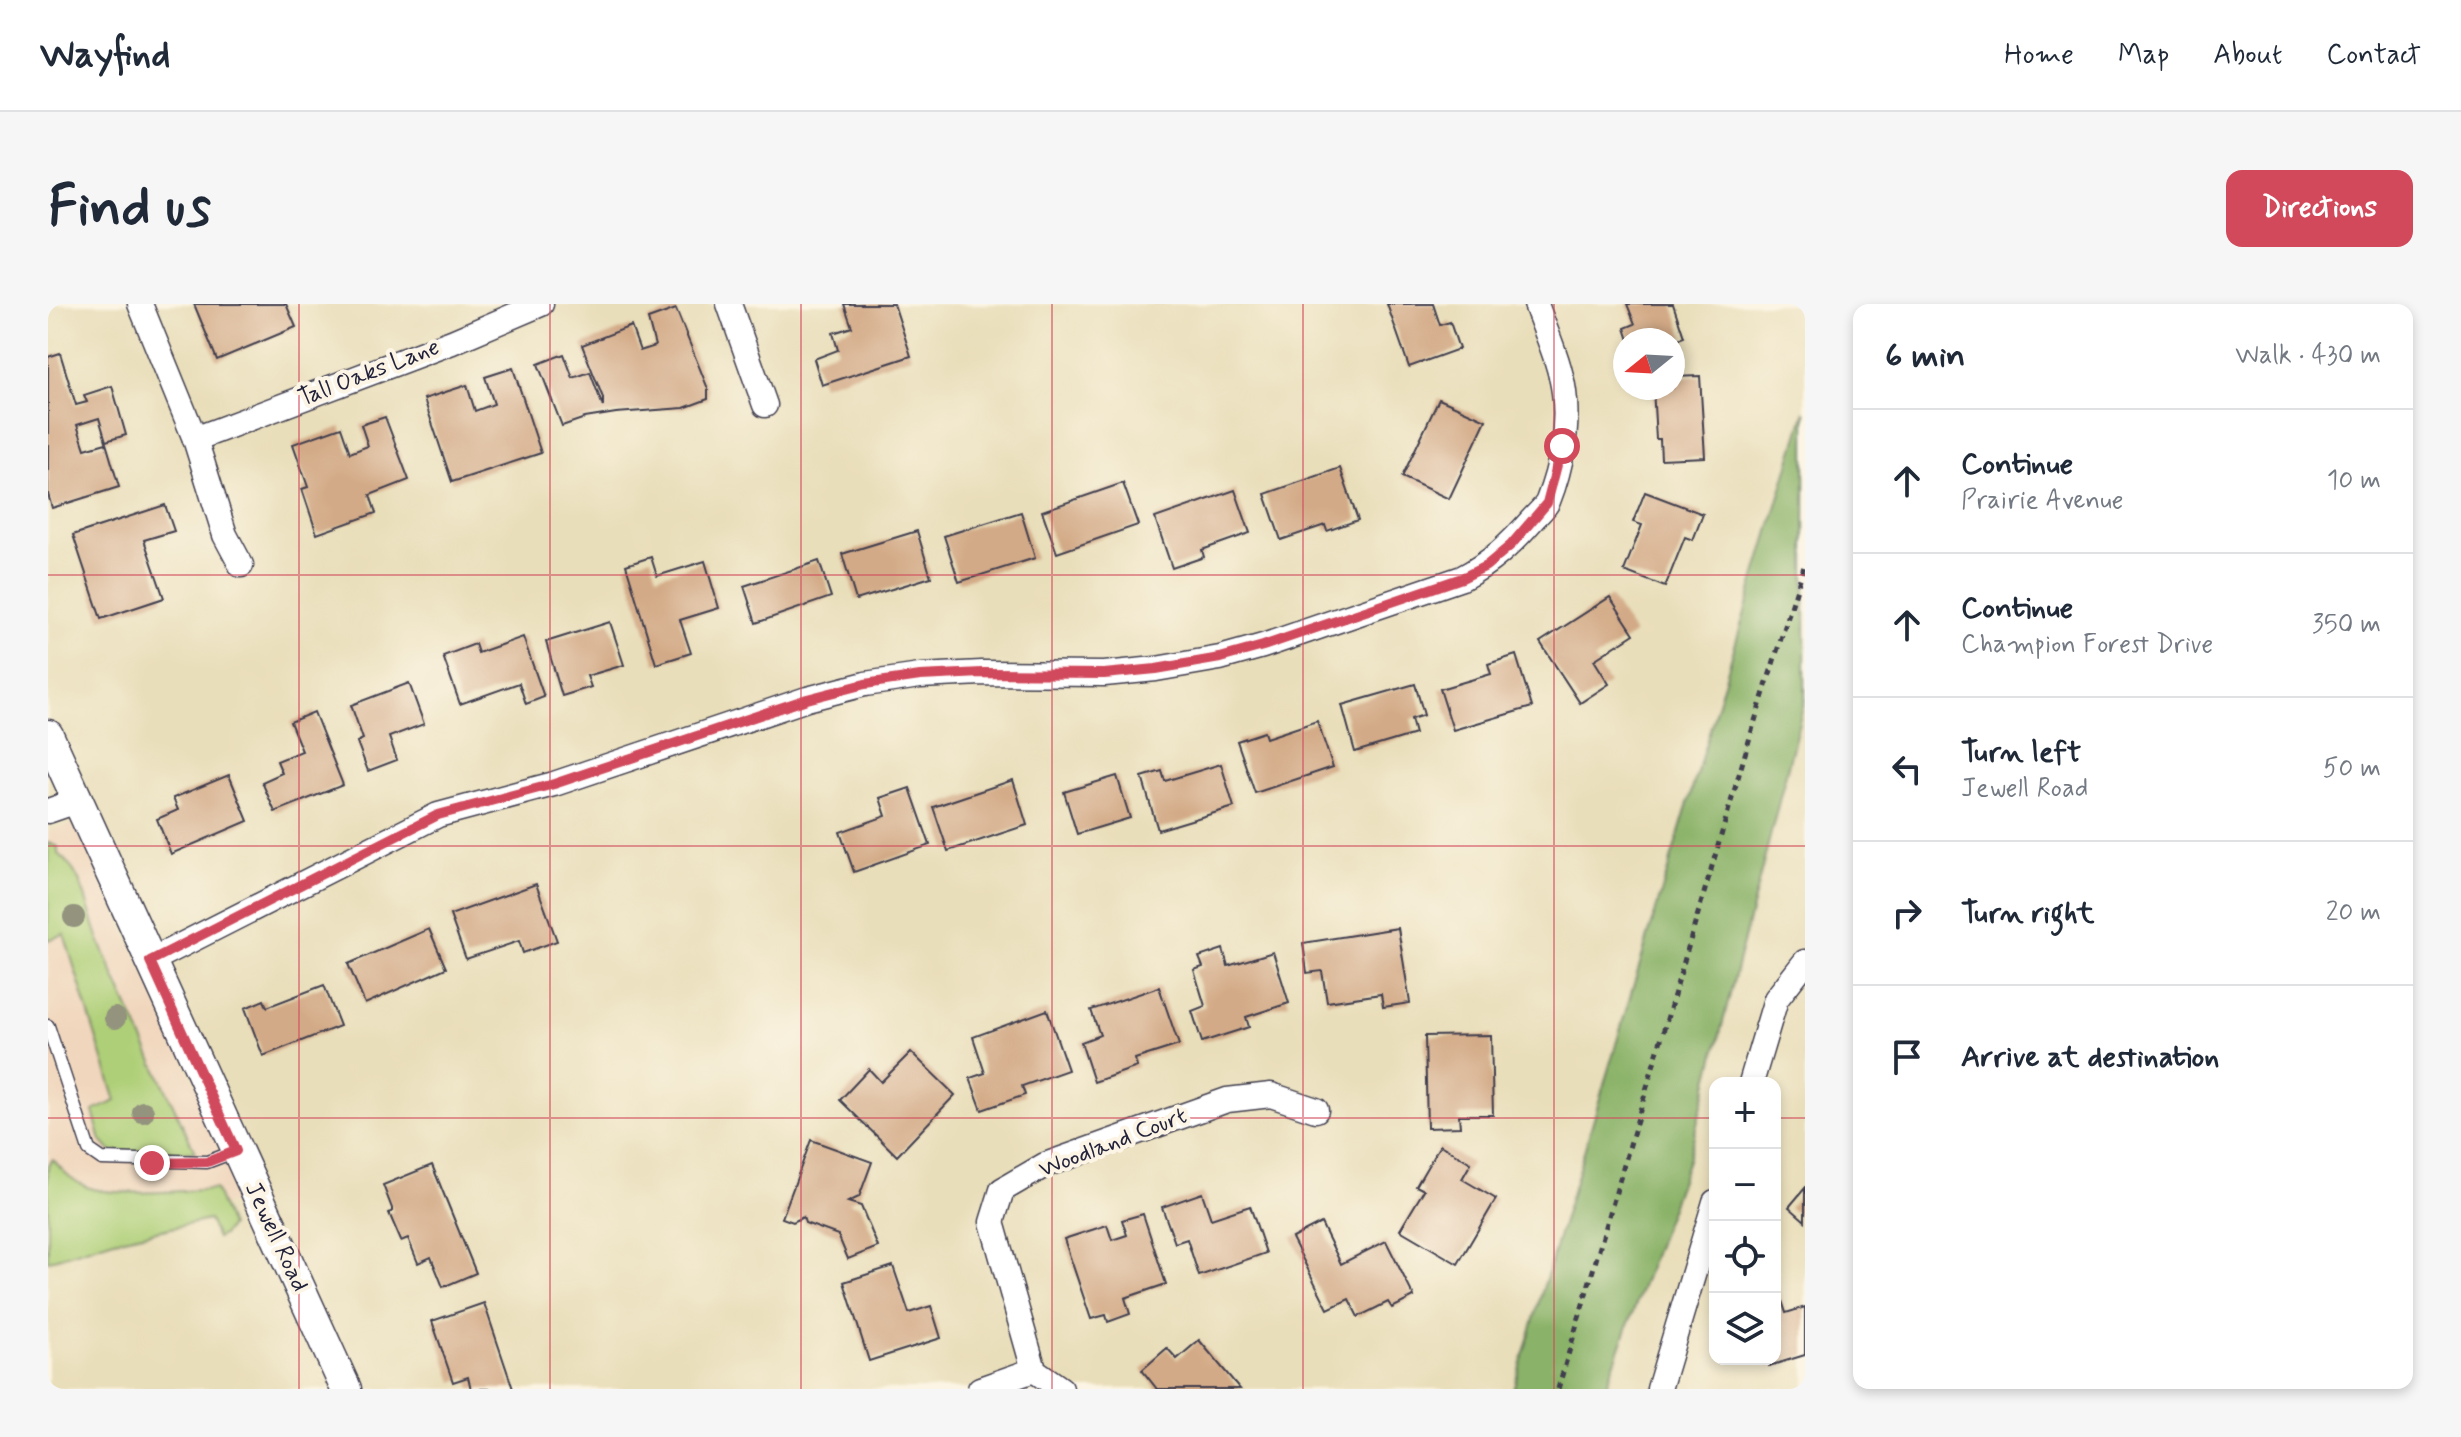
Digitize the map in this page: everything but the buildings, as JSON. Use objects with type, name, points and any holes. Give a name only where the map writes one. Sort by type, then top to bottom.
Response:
[{"type":"street","points":[[140,304],[195,439],[225,535],[241,565]]},
{"type":"street","name":"Tall Oaks Lane","points":[[195,439],[452,342],[541,304]]},
{"type":"street","points":[[729,304],[765,405]]},
{"type":"street","points":[[150,961],[438,815],[554,784],[807,699],[865,684],[920,676],[1117,673],[1220,658],[1462,578],[1486,566],[1511,545],[1547,503],[1566,418],[1558,367],[1536,304]]},
{"type":"street","name":"Jewell Road","points":[[48,735],[346,1389]]},
{"type":"street","points":[[48,811],[77,801]]},
{"type":"street","points":[[1753,1077],[1776,999],[1805,962]]},
{"type":"street","name":"Woodland Court","points":[[1034,1370],[992,1222],[1002,1190],[1045,1165],[1227,1100],[1271,1095],[1316,1110]]},
{"type":"street","points":[[1659,1389],[1709,1221]]},
{"type":"street","points":[[980,1389],[1034,1370],[1061,1389]]},
{"type":"lane","points":[[48,1026],[89,1150],[102,1159],[207,1162],[236,1151]]},
{"type":"path","points":[[1558,1389],[1805,563]]},
{"type":"shaded area","points":[[75,823],[247,1198],[48,1262],[48,832]]},
{"type":"green space","points":[[1805,411],[1805,699],[1688,1160],[1605,1389],[1513,1389]]},
{"type":"green space","points":[[48,843],[58,847],[58,854],[80,883],[111,969],[195,1152],[110,1151],[101,1141],[93,1111],[116,1101],[64,934],[48,940]]},
{"type":"green space","points":[[53,1159],[72,1179],[98,1190],[149,1192],[215,1189],[230,1226],[217,1238],[209,1220],[114,1240],[48,1261],[48,1165]]},
{"type":"route","points":[[152,1163],[207,1162],[236,1151],[150,961],[438,815],[554,784],[807,699],[865,684],[920,676],[1104,674],[1220,658],[1462,578],[1486,566],[1511,545],[1547,503],[1562,446]]}]
